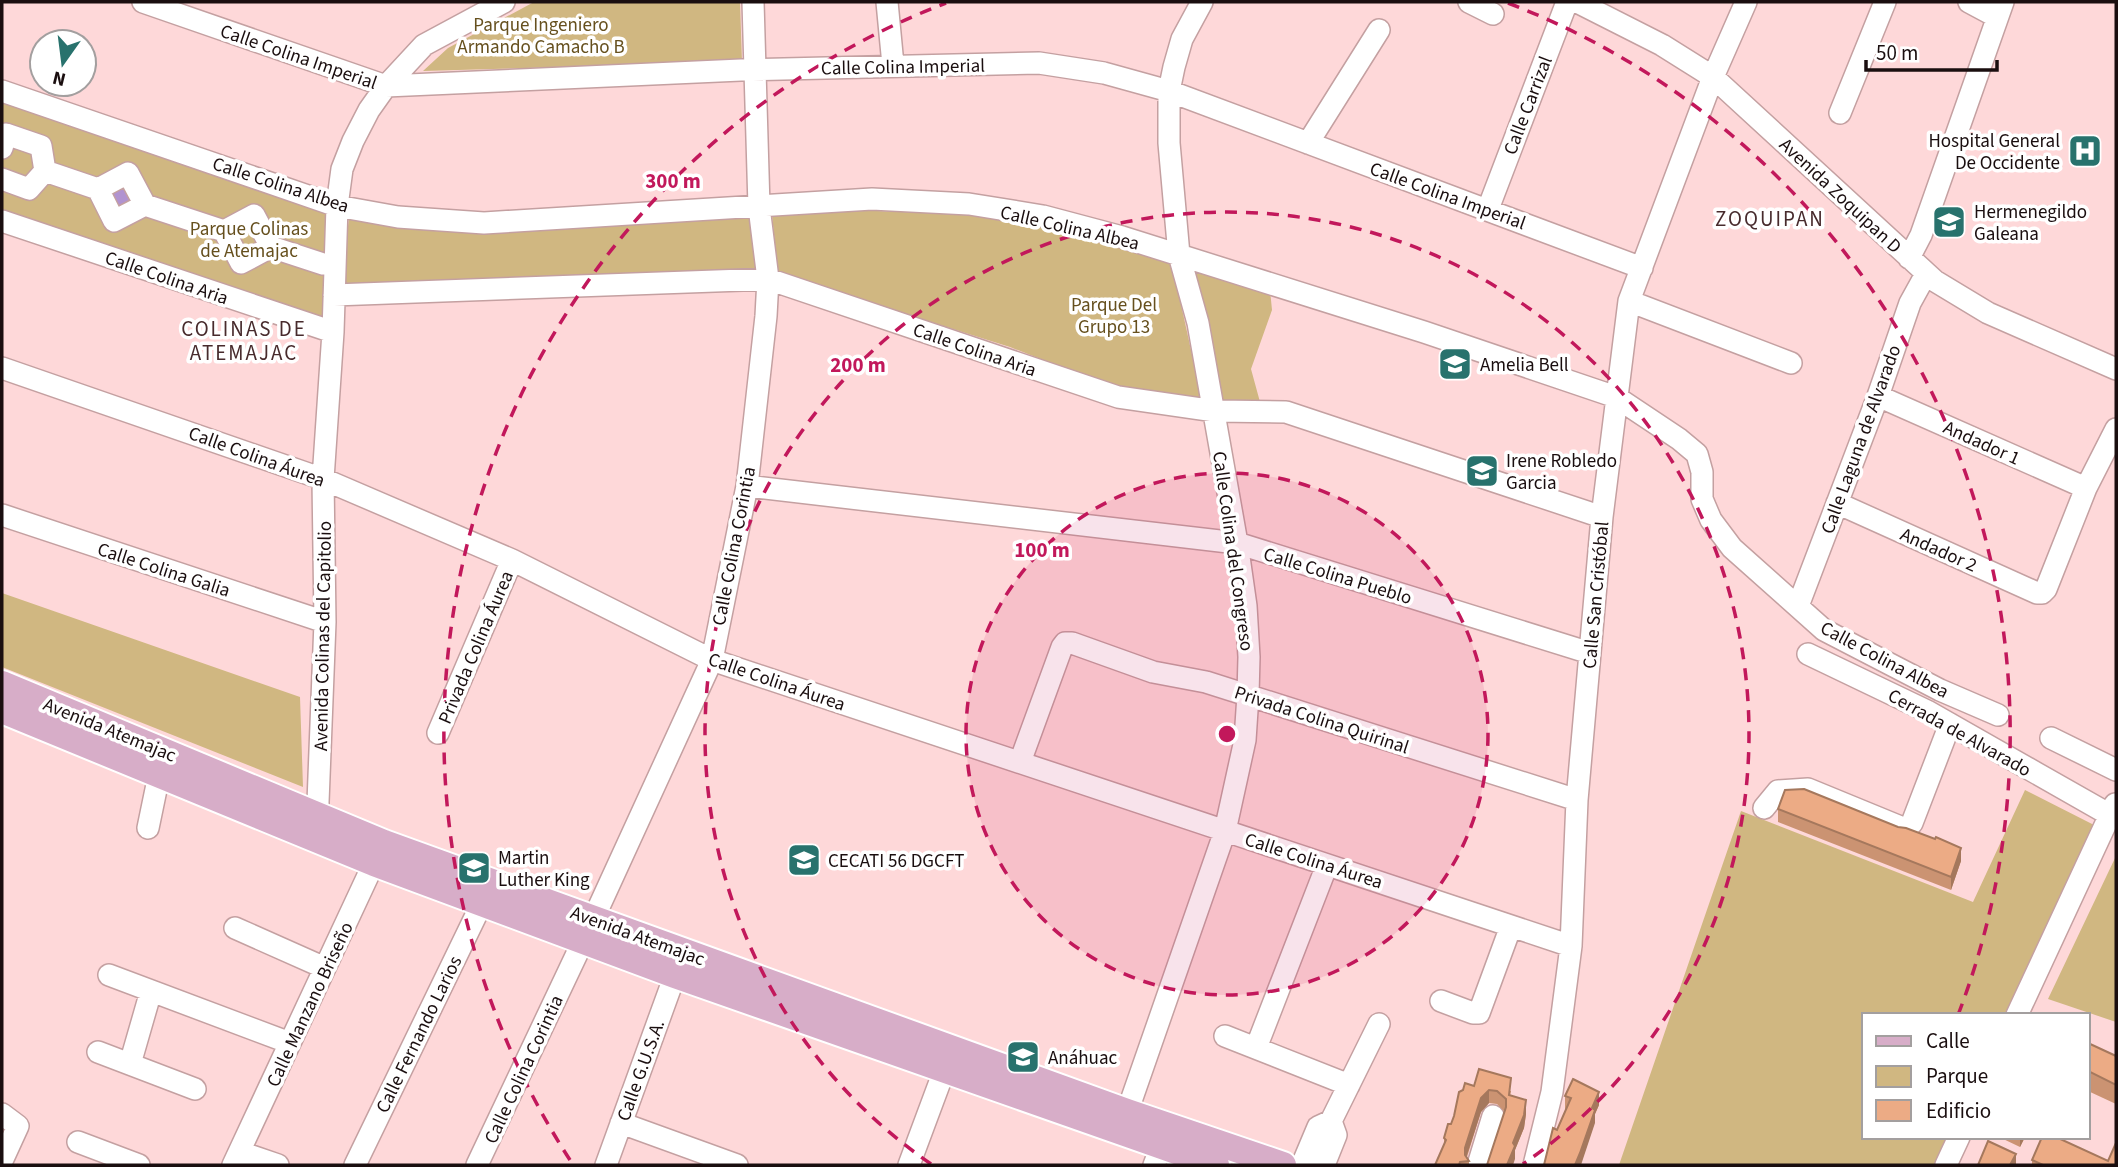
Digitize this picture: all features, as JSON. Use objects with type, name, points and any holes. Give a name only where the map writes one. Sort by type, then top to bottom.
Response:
[{"type":"main road","name":"Avenida Atemajac","points":[[2,684],[379,853],[1124,1123],[1158,1156],[1216,1165]]},
{"type":"main road","name":"Avenida Atemajac","points":[[2,710],[159,775],[317,827]]},
{"type":"main road","name":"Avenida Atemajac","points":[[379,853],[482,903],[589,930],[675,975],[944,1070],[1124,1123],[1283,1165]]},
{"type":"street","name":"Calle Colina Imperial","points":[[143,2],[386,86],[893,65],[1039,63],[1104,73],[1169,91],[1642,268]]},
{"type":"street","name":"Avenida Colinas del Capitolio","points":[[317,827],[325,622],[323,479],[333,332],[337,206],[342,169],[369,110],[386,86],[424,45],[504,2]]},
{"type":"street","name":"Calle Colina Corintia","points":[[477,1165],[589,930],[712,660],[747,486],[766,316],[768,279],[759,207],[753,2]]},
{"type":"street","points":[[887,2],[893,65]]},
{"type":"street","name":"Calle Colina del Congreso","points":[[1124,1123],[1226,831],[1245,740],[1249,657],[1246,606],[1215,411],[1198,323],[1179,255],[1169,143],[1169,91],[1182,40],[1202,2]]},
{"type":"street","points":[[1469,2],[1493,14]]},
{"type":"street","name":"Calle Carrizal","points":[[1488,209],[1567,2]]},
{"type":"street","name":"Avenida Zoquipan D","points":[[1577,2],[1662,44],[1713,77],[1926,274],[1989,313],[2116,369]]},
{"type":"street","name":"Calle San Cristóbal","points":[[1534,1165],[1552,1092],[1571,946],[1577,800],[1602,517],[1629,301],[1713,77],[1746,2]]},
{"type":"street","points":[[1840,113],[1885,2]]},
{"type":"street","points":[[1909,258],[1921,235],[2000,9],[1969,2]]},
{"type":"street","points":[[1308,143],[1379,30]]},
{"type":"street","name":"Calle Colina Albea","points":[[2,91],[337,206],[398,217],[484,223],[873,199],[969,204],[1043,216],[1122,237],[1424,332],[1616,397],[1697,454],[1702,472],[1702,499],[1711,520],[1732,548],[1824,631],[1940,690],[1998,715]]},
{"type":"street","points":[[2,148],[6,134],[41,146],[45,171]]},
{"type":"street","points":[[2,179],[29,189],[45,171]]},
{"type":"street","points":[[45,171],[98,188],[128,173],[145,205],[224,231],[241,263],[271,247]]},
{"type":"street","points":[[98,188],[114,221],[145,205]]},
{"type":"street","points":[[224,231],[254,215],[271,247],[323,264]]},
{"type":"street","name":"Calle Colina Aria","points":[[2,221],[333,332]]},
{"type":"street","name":"Calle Laguna de Alvarado","points":[[1798,606],[1878,396],[1910,303],[1926,274]]},
{"type":"street","name":"Calle Colina Aria","points":[[334,295],[768,279],[1118,397],[1215,411],[1286,412],[1602,517]]},
{"type":"street","points":[[1629,301],[1791,363]]},
{"type":"street","name":"Calle Colina Áurea","points":[[2,368],[323,479],[512,560],[712,660],[1571,946]]},
{"type":"street","name":"Andador 1","points":[[1878,396],[2086,488]]},
{"type":"street","points":[[2086,488],[2116,429]]},
{"type":"street","name":"Calle Colina Pueblo","points":[[747,486],[1237,543],[1590,653]]},
{"type":"street","name":"Andador 2","points":[[1837,503],[2042,593],[2046,589],[2086,488]]},
{"type":"street","name":"Calle Colina Galia","points":[[2,515],[325,622]]},
{"type":"street","name":"Privada Colina Áurea","points":[[438,733],[512,560]]},
{"type":"street","name":"Privada Colina Quirinal","points":[[1020,762],[1062,648],[1065,643],[1072,643],[1153,672],[1206,682],[1577,800]]},
{"type":"street","name":"Cerrada de Alvarado","points":[[1808,654],[1927,711],[2113,809]]},
{"type":"street","points":[[1927,711],[1940,690]]},
{"type":"street","points":[[1764,808],[1778,791],[1808,789],[1903,828],[1908,827],[1912,823],[1951,724]]},
{"type":"street","points":[[2051,738],[2116,770]]},
{"type":"street","points":[[148,828],[159,775]]},
{"type":"street","points":[[2018,1013],[2113,809]]},
{"type":"street","name":"Calle Manzano Briseño","points":[[236,1158],[379,853]]},
{"type":"street","points":[[1256,1048],[1327,864]]},
{"type":"street","name":"Calle Fernando Larios","points":[[355,1165],[482,903]]},
{"type":"street","points":[[1441,1001],[1479,1013],[1511,926]]},
{"type":"street","points":[[234,928],[325,968]]},
{"type":"street","points":[[108,975],[290,1043]]},
{"type":"street","name":"Calle G.U.S.A.","points":[[606,1165],[675,975]]},
{"type":"street","points":[[130,1064],[151,991]]},
{"type":"street","points":[[1302,1165],[1318,1128],[1331,1121],[1379,1024]]},
{"type":"street","points":[[1225,1036],[1349,1085]]},
{"type":"street","points":[[98,1052],[195,1088]]},
{"type":"street","points":[[909,1165],[944,1070]]},
{"type":"street","points":[[2,1114],[18,1126],[2,1161]]},
{"type":"street","points":[[1478,1165],[1493,1116]]},
{"type":"street","points":[[1324,1165],[1336,1135],[1331,1121]]},
{"type":"street","points":[[621,1124],[737,1165]]},
{"type":"street","points":[[1946,1165],[1958,1139]]},
{"type":"street","points":[[78,1142],[139,1165]]},
{"type":"street","points":[[236,1158],[278,1165]]},
{"type":"green space","name":"Parque Ingeniero Armando Camacho B","points":[[534,2],[740,2],[742,62],[423,71],[448,48]]},
{"type":"green space","name":"Parque Colinas de Atemajac","points":[[2,98],[327,208],[323,320],[2,211]]},
{"type":"green space","name":"Parque Del Grupo 13","points":[[852,210],[1005,216],[1171,259],[1202,400],[1114,388],[1010,347],[778,274],[772,215]]},
{"type":"green space","points":[[748,211],[759,273],[342,286],[349,216]]},
{"type":"green space","name":"Parque Del Grupo 13","points":[[1192,264],[1270,290],[1272,310],[1251,369],[1260,402],[1222,404]]},
{"type":"green space","points":[[2,593],[300,697],[303,787],[2,667]]},
{"type":"green space","points":[[2025,790],[2096,826],[2008,1013],[1862,1013],[1862,1139],[1948,1139],[1936,1165],[1619,1165],[1741,811],[1973,902]]},
{"type":"green space","points":[[2116,856],[2116,1022],[2048,999]]},
{"type":"shaded area","points":[[126,183],[136,202],[116,211],[107,192]]},
{"type":"building","points":[[1804,789],[1898,827],[1935,839],[1936,837],[1961,848],[1951,877],[1778,809],[1785,790]]},
{"type":"building","points":[[2090,1044],[2116,1056],[2116,1085],[2090,1072]]},
{"type":"building","points":[[1479,1069],[1511,1078],[1509,1095],[1526,1100],[1524,1115],[1513,1143],[1515,1146],[1507,1165],[1487,1165],[1506,1107],[1506,1099],[1497,1091],[1489,1090],[1481,1098],[1465,1148],[1469,1161],[1460,1162],[1459,1165],[1435,1165],[1446,1140],[1444,1138],[1448,1124],[1451,1124],[1454,1116],[1459,1092],[1463,1090],[1465,1083],[1474,1086]]},
{"type":"building","points":[[1573,1079],[1599,1092],[1592,1108],[1595,1110],[1575,1165],[1544,1165],[1553,1128],[1557,1130],[1571,1098],[1565,1096]]},
{"type":"building","points":[[2041,1139],[2060,1139],[2108,1161],[2116,1143],[2116,1165],[2043,1165],[2032,1160]]},
{"type":"building","points":[[1988,1141],[2016,1154],[2010,1165],[1978,1165]]},
{"type":"place","name":"Hospital General De Occidente","points":[[2085,151]]},
{"type":"place","name":"Hermenegildo Galeana","points":[[1949,222]]},
{"type":"place","name":"Amelia Bell","points":[[1455,364]]},
{"type":"place","name":"Irene Robledo Garcia","points":[[1482,471]]},
{"type":"place","name":"CECATI 56 DGCFT","points":[[804,860]]},
{"type":"place","name":"Martin Luther King","points":[[474,868]]},
{"type":"place","name":"Anáhuac","points":[[1023,1057]]},
{"type":"district","name":"ZOQUIPAN","points":[[1770,219]]},
{"type":"district","name":"COLINAS DE ATEMAJAC","points":[[244,341]]}]
